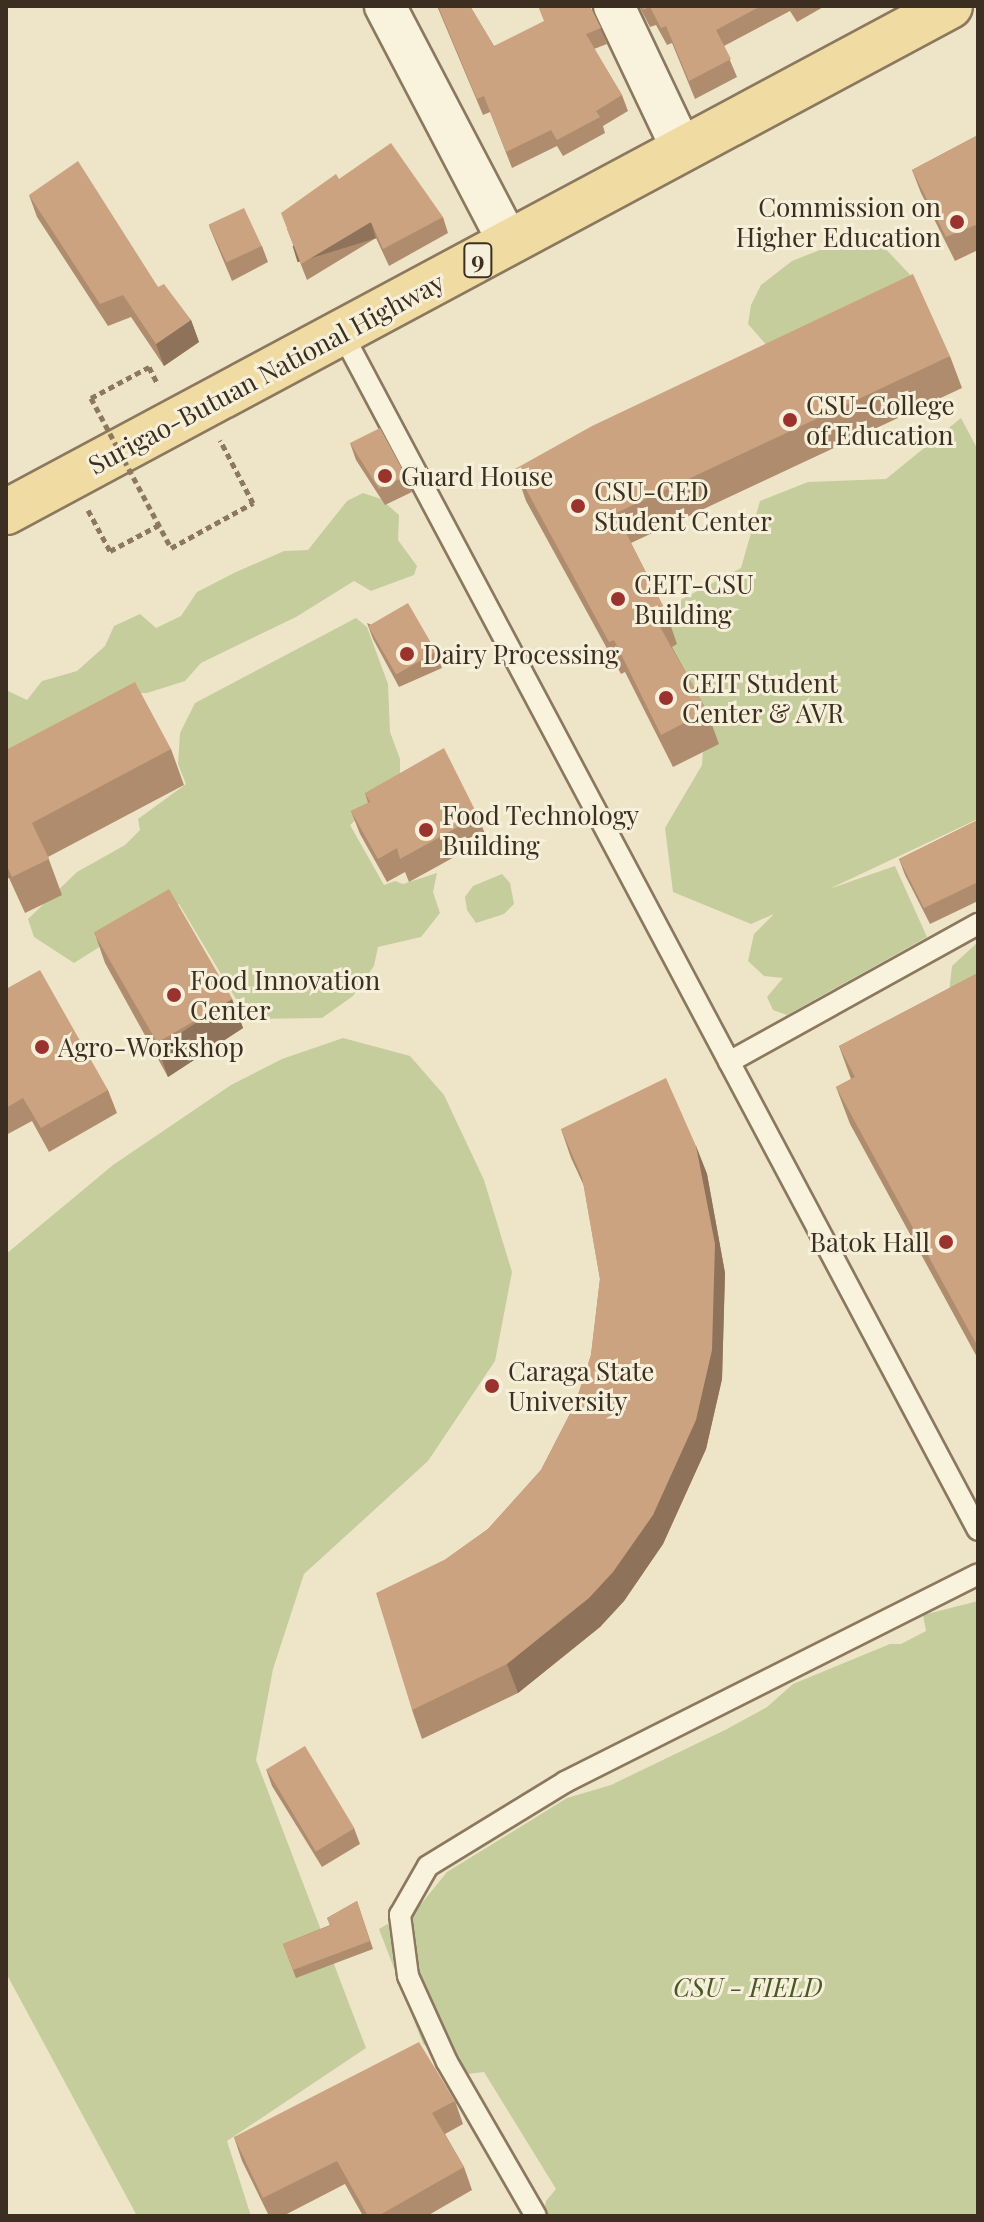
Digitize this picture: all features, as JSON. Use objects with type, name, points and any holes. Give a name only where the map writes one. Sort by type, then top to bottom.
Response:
[{"type":"main road","name":"Surigao-Butuan National Highway","points":[[6,512],[950,6]]},
{"type":"street","points":[[385,6],[509,243]]},
{"type":"street","points":[[614,6],[682,149]]},
{"type":"lane","points":[[342,333],[978,1530]]},
{"type":"lane","points":[[729,1062],[978,924]]},
{"type":"lane","points":[[536,2216],[447,2062],[408,1976],[400,1915],[428,1866],[565,1782],[978,1574]]},
{"type":"path","points":[[149,367],[91,398],[171,548],[253,503],[202,408]]},
{"type":"path","points":[[110,551],[159,525]]},
{"type":"green space","points":[[855,236],[880,243],[915,280],[782,363],[748,324],[751,305],[761,285],[792,261]]},
{"type":"green space","points":[[961,418],[978,450],[978,819],[829,889],[895,866],[927,937],[787,1015],[773,1010],[767,997],[783,978],[764,976],[748,961],[754,934],[774,914],[751,924],[673,892],[665,828],[702,765],[705,719],[660,661],[669,606],[741,568],[760,501],[808,482],[886,479]]},
{"type":"green space","points":[[363,493],[381,499],[399,515],[398,540],[417,566],[414,575],[371,591],[354,581],[296,617],[201,663],[185,681],[147,693],[117,693],[6,767],[8,691],[27,700],[42,681],[77,671],[105,646],[114,626],[140,614],[156,628],[181,616],[197,592],[284,551],[308,550],[347,501]]},
{"type":"green space","points":[[356,618],[367,627],[388,684],[390,732],[400,759],[400,780],[350,825],[384,885],[395,881],[403,884],[437,873],[433,892],[440,913],[421,937],[378,947],[374,966],[353,996],[322,1018],[248,1019],[179,904],[163,907],[74,963],[34,937],[28,919],[77,872],[125,845],[140,830],[138,819],[186,784],[178,764],[180,733],[195,703]]},
{"type":"green space","points":[[502,874],[510,883],[514,904],[504,914],[476,923],[467,910],[465,897],[473,886]]},
{"type":"green space","points":[[978,942],[978,1017],[948,1001],[952,966]]},
{"type":"green space","points":[[343,1038],[410,1056],[444,1095],[484,1180],[512,1272],[495,1361],[428,1461],[304,1574],[273,1669],[256,1760],[366,2048],[227,2141],[251,2216],[137,2216],[6,1973],[6,1254],[113,1165],[231,1085],[282,1059]]},
{"type":"green space","name":"CSU - FIELD","points":[[978,1601],[978,2216],[543,2216],[546,2201],[556,2189],[484,2072],[468,2074],[423,2044],[379,1929],[421,1904],[447,1872],[567,1798],[611,1785],[727,1729],[767,1707],[793,1684],[890,1644],[901,1644],[926,1631],[923,1615]]},
{"type":"building","points":[[438,6],[470,6],[494,46],[544,21],[538,6],[590,6],[601,28],[586,34],[622,95],[596,111],[600,117],[557,140],[551,130],[506,152],[484,96],[477,99]]},
{"type":"building","points":[[641,6],[761,6],[716,30],[731,59],[689,81],[666,26],[661,28],[650,7],[643,10]]},
{"type":"building","name":"Commission on Higher Education","points":[[978,135],[978,224],[946,237],[912,170]]},
{"type":"building","points":[[391,143],[443,217],[383,249],[371,222],[301,264],[281,213],[336,174],[339,179]]},
{"type":"building","points":[[78,161],[158,287],[164,284],[191,320],[156,344],[123,295],[100,304],[29,195]]},
{"type":"building","points":[[244,208],[262,246],[226,263],[209,224]]},
{"type":"building","points":[[913,274],[950,356],[616,513],[666,612],[655,618],[707,711],[661,735],[614,640],[609,642],[515,469],[592,426]]},
{"type":"building","name":"Guard House","points":[[380,428],[406,476],[379,489],[350,443]]},
{"type":"building","name":"Dairy Processing","points":[[408,603],[436,651],[396,674],[368,626]]},
{"type":"building","points":[[135,682],[171,749],[32,823],[49,859],[12,877],[6,864],[6,750]]},
{"type":"building","name":"Food Technology Building","points":[[444,748],[478,816],[400,859],[397,848],[378,859],[351,811],[370,802],[365,793]]},
{"type":"building","points":[[978,820],[978,882],[924,908],[899,859]]},
{"type":"building","name":"Food Innovation Center","points":[[169,889],[232,999],[157,1042],[94,932]]},
{"type":"building","name":"Agro-Workshop","points":[[40,970],[108,1090],[41,1128],[23,1098],[6,1108],[6,989]]},
{"type":"building","name":"Batok Hall","points":[[978,973],[978,1347],[836,1087],[855,1077],[839,1046]]},
{"type":"building","points":[[666,1078],[696,1146],[715,1244],[712,1350],[696,1420],[653,1515],[613,1572],[589,1598],[507,1664],[412,1710],[376,1593],[446,1559],[488,1529],[541,1470],[575,1404],[591,1355],[600,1279],[582,1177],[561,1129]]},
{"type":"building","points":[[305,1746],[354,1828],[316,1851],[266,1769]]},
{"type":"building","points":[[357,1901],[370,1941],[293,1970],[283,1944],[331,1925],[327,1918]]},
{"type":"building","points":[[419,2042],[455,2101],[432,2113],[464,2167],[378,2216],[368,2216],[337,2161],[263,2198],[234,2137]]},
{"type":"place","name":"Commission on Higher Education","points":[[957,222]]},
{"type":"place","name":"CSU-College of Education","points":[[790,420]]},
{"type":"place","name":"Guard House","points":[[385,476]]},
{"type":"place","name":"CSU-CED Student Center","points":[[578,506]]},
{"type":"place","name":"CEIT-CSU Building","points":[[618,599]]},
{"type":"place","name":"Dairy Processing","points":[[407,654]]},
{"type":"place","name":"CEIT Student Center & AVR","points":[[666,698]]},
{"type":"place","name":"Food Technology Building","points":[[426,830]]},
{"type":"place","name":"Food Innovation Center","points":[[174,995]]},
{"type":"place","name":"Agro-Workshop","points":[[42,1047]]},
{"type":"place","name":"Batok Hall","points":[[946,1242]]},
{"type":"place","name":"Caraga State University","points":[[492,1386]]}]
